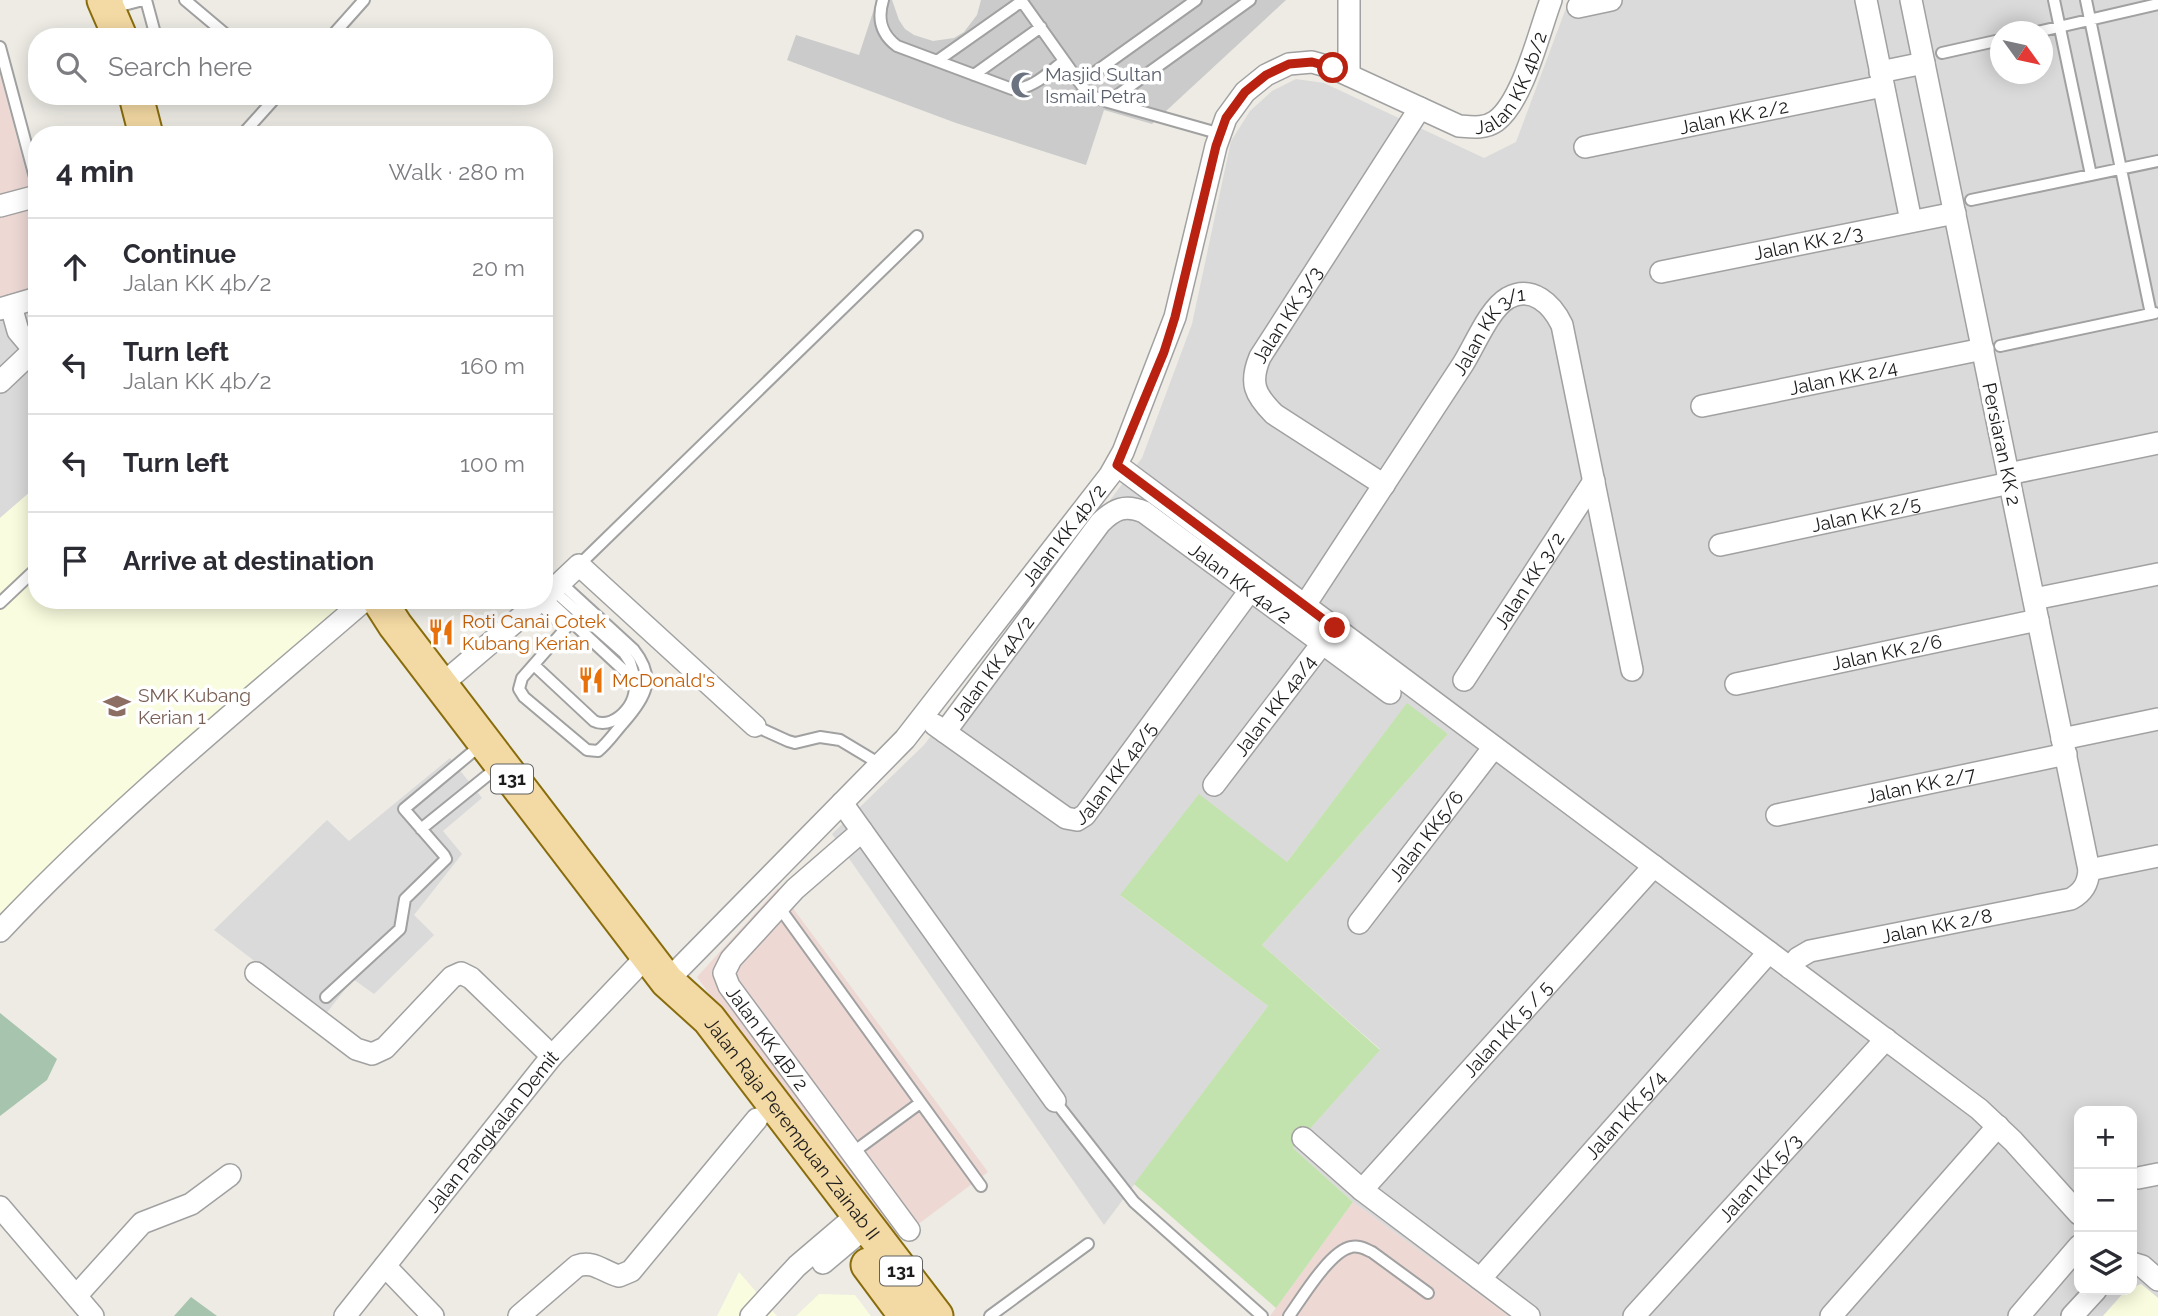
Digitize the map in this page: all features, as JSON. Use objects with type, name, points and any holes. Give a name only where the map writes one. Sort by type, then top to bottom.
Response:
[{"type":"main road","points":[[138,105],[144,126]]},
{"type":"main road","name":"Jalan Raja Perempuan Zainab II","points":[[385,609],[657,968],[709,1019],[839,1163],[854,1227],[906,1316]]},
{"type":"main road","name":"Jalan Raja Perempuan Zainab II","points":[[657,968],[691,1032],[757,1118],[936,1316]]},
{"type":"street","points":[[1349,0],[1349,75]]},
{"type":"street","name":"Jalan KK 4b/2","points":[[657,968],[842,803],[924,717],[1113,470],[1164,352],[1216,146],[1226,118],[1245,92],[1266,75],[1289,64],[1312,62],[1333,68],[1459,126],[1477,128],[1495,122],[1509,108],[1518,93],[1551,0]]},
{"type":"street","points":[[1578,7],[1611,0]]},
{"type":"street","points":[[1866,0],[1911,221]]},
{"type":"street","name":"Persiaran KK 2","points":[[1911,0],[1933,58],[1963,206],[1991,347],[2009,479],[2064,747],[2087,879]]},
{"type":"street","name":"Jalan KK 2/2","points":[[1584,147],[1882,79],[1933,58]]},
{"type":"street","name":"Jalan KK 3/3","points":[[1384,485],[1274,414],[1262,402],[1255,387],[1254,372],[1267,346],[1420,108]]},
{"type":"street","points":[[0,206],[28,198]]},
{"type":"street","name":"Jalan KK 2/3","points":[[1661,272],[1911,221],[1963,206]]},
{"type":"street","name":"Jalan KK 3/1","points":[[1305,605],[1495,310],[1505,300],[1517,294],[1531,294],[1545,300],[1556,312],[1562,325],[1632,670]]},
{"type":"street","points":[[28,301],[5,307],[18,331],[28,341]]},
{"type":"street","name":"Jalan KK 2/4","points":[[1702,406],[1991,347]]},
{"type":"street","points":[[0,382],[28,355]]},
{"type":"street","name":"Jalan KK 2/5","points":[[1720,545],[2158,443]]},
{"type":"street","points":[[1113,470],[1120,508]]},
{"type":"street","points":[[1113,470],[1256,582],[1305,605],[1329,636],[1494,747],[1979,1109],[2074,1209]]},
{"type":"street","name":"Jalan KK 3/2","points":[[1464,680],[1594,481]]},
{"type":"street","name":"Jalan KK 4a/2","points":[[1120,508],[1133,508],[1144,512],[1256,582],[1329,636],[1390,693]]},
{"type":"street","name":"Jalan KK 4A/2","points":[[945,732],[1100,523],[1120,508]]},
{"type":"street","points":[[553,589],[579,565],[755,726]]},
{"type":"street","name":"Jalan KK 2/6","points":[[1737,684],[2036,610],[2158,574]]},
{"type":"street","name":"Jalan KK 4a/5","points":[[924,717],[1066,818],[1077,820],[1256,582]]},
{"type":"street","points":[[0,932],[41,887],[123,808],[355,609]]},
{"type":"street","points":[[441,685],[531,609]]},
{"type":"street","name":"Jalan KK 4a/4","points":[[1214,785],[1329,636]]},
{"type":"street","name":"Jalan KK 2/7","points":[[1777,815],[2064,747],[2158,719]]},
{"type":"street","name":"Jalan KK5/6","points":[[1359,923],[1494,747]]},
{"type":"street","points":[[842,803],[1055,1101]]},
{"type":"street","name":"Jalan KK 4B/2","points":[[862,831],[795,889],[731,959],[724,973],[725,980],[839,1163],[909,1230]]},
{"type":"street","name":"Jalan KK 2/8","points":[[1790,968],[1798,958],[1810,951],[2071,899],[2087,879],[2158,856]]},
{"type":"street","name":"Jalan KK 5 / 5","points":[[1362,1190],[1654,866]]},
{"type":"street","name":"Jalan KK 5/4","points":[[1480,1279],[1769,952]]},
{"type":"street","name":"Jalan Pangkalan Demit","points":[[345,1316],[552,1056],[657,968]]},
{"type":"street","points":[[256,973],[356,1049],[372,1055],[385,1048],[452,977],[466,974],[552,1056]]},
{"type":"street","name":"Jalan KK 5/3","points":[[1634,1316],[1886,1039]]},
{"type":"street","points":[[519,1316],[577,1266],[585,1263],[595,1265],[619,1276],[631,1270],[757,1118]]},
{"type":"street","points":[[1831,1316],[1998,1126]]},
{"type":"street","points":[[1303,1138],[1362,1190],[1529,1316]]},
{"type":"street","points":[[77,1295],[142,1223],[191,1204],[230,1175]]},
{"type":"street","points":[[0,1207],[93,1316]]},
{"type":"street","points":[[751,1316],[797,1266],[854,1227]]},
{"type":"street","points":[[769,1316],[854,1227]]},
{"type":"street","points":[[2018,1316],[2074,1252]]},
{"type":"street","points":[[2137,1264],[2158,1280]]},
{"type":"street","points":[[385,1266],[433,1316]]},
{"type":"street","points":[[2072,1316],[2091,1295]]},
{"type":"lane","points":[[185,0],[220,28]]},
{"type":"lane","points":[[339,28],[364,0]]},
{"type":"lane","points":[[883,0],[880,17],[887,37],[904,49],[1012,89],[1030,86],[1065,61]]},
{"type":"lane","points":[[1080,83],[1196,0]]},
{"type":"lane","points":[[1108,102],[1250,0]]},
{"type":"lane","points":[[2054,0],[2091,175]]},
{"type":"lane","points":[[1991,347],[2154,313],[2086,0]]},
{"type":"lane","points":[[937,61],[1021,1],[1092,96],[1221,134]]},
{"type":"lane","points":[[2053,28],[2158,4]]},
{"type":"lane","points":[[125,11],[145,28]]},
{"type":"lane","points":[[974,75],[1041,27]]},
{"type":"lane","points":[[1933,58],[1990,43]]},
{"type":"lane","points":[[0,47],[2,65],[28,154]]},
{"type":"lane","points":[[250,126],[269,105]]},
{"type":"lane","points":[[1963,206],[2158,161]]},
{"type":"lane","points":[[579,565],[917,236]]},
{"type":"lane","points":[[0,603],[28,577]]},
{"type":"lane","points":[[553,600],[576,617],[634,650],[641,660],[647,682],[639,704],[602,748],[594,752],[587,750],[524,697],[519,689],[519,683],[576,617]]},
{"type":"lane","points":[[534,665],[594,721],[602,724],[610,724],[616,720],[631,702],[636,689],[631,677],[576,617],[553,600]]},
{"type":"lane","points":[[755,726],[795,743],[820,737],[840,740],[880,764]]},
{"type":"lane","points":[[326,997],[400,929],[405,899],[446,859],[404,809],[493,753]]},
{"type":"lane","points":[[421,829],[493,753]]},
{"type":"lane","points":[[779,907],[981,1186]]},
{"type":"lane","points":[[1055,1101],[1133,1202],[1262,1316]]},
{"type":"lane","points":[[839,1163],[920,1102]]},
{"type":"lane","points":[[990,1316],[1088,1244]]},
{"type":"lane","points":[[1289,1316],[1331,1260],[1352,1246],[1372,1252],[1429,1293]]},
{"type":"shaded area","name":"Masjid Sultan Ismail Petra","points":[[877,0],[892,0],[905,29],[933,41],[954,38],[964,32],[977,15],[981,0],[1286,0],[1152,124],[1104,110],[1086,165],[956,123],[787,60],[796,35],[859,55]]},
{"type":"shaded area","points":[[1569,0],[2158,0],[2158,1298],[2141,1284],[2137,1286],[2137,1106],[2074,1106],[2074,1295],[2122,1295],[2103,1316],[1509,1316],[1353,1202],[1293,1148],[1380,1049],[1262,945],[1448,734],[1407,704],[1287,862],[1121,896],[1268,1006],[1104,1225],[832,834],[924,745],[1142,458],[1192,324],[1231,141],[1250,111],[1272,91],[1296,79],[1324,83],[1484,158],[1516,142]]},
{"type":"shaded area","points":[[0,75],[28,179],[28,290],[0,298]]},
{"type":"shaded area","points":[[28,290],[28,494],[0,518],[0,298]]},
{"type":"shaded area","name":"SMK Kubang Kerian 1","points":[[28,494],[28,609],[347,609],[0,928],[0,518]]},
{"type":"shaded area","points":[[450,758],[482,798],[443,831],[462,854],[414,915],[434,935],[374,994],[353,979],[325,1015],[214,930],[327,820],[349,841]]},
{"type":"shaded area","points":[[778,888],[988,1172],[893,1243],[697,977]]},
{"type":"shaded area","points":[[0,1013],[57,1059],[47,1080],[0,1116]]},
{"type":"shaded area","points":[[1353,1202],[1509,1316],[1270,1316]]},
{"type":"shaded area","points":[[739,1272],[777,1316],[717,1316]]},
{"type":"shaded area","points":[[2141,1284],[2158,1298],[2158,1316],[2103,1316],[2122,1295],[2137,1295],[2137,1286]]},
{"type":"shaded area","points":[[819,1294],[855,1295],[871,1316],[796,1316]]},
{"type":"shaded area","points":[[191,1297],[217,1316],[174,1316]]},
{"type":"green space","points":[[1407,703],[1448,734],[1262,945],[1380,1050],[1293,1148],[1353,1202],[1276,1308],[1134,1184],[1268,1006],[1120,895],[1199,794],[1287,862]]},
{"type":"place","name":"Masjid Sultan Ismail Petra","points":[[1024,85]]},
{"type":"place","name":"Roti Canai Cotek Kubang Kerian","points":[[441,632]]},
{"type":"place","name":"McDonald's","points":[[591,680]]},
{"type":"place","name":"SMK Kubang Kerian 1","points":[[117,706]]},
{"type":"route","points":[[1333,68],[1312,62],[1289,64],[1266,75],[1245,92],[1226,118],[1216,146],[1175,317],[1164,352],[1117,465],[1335,628]]}]
